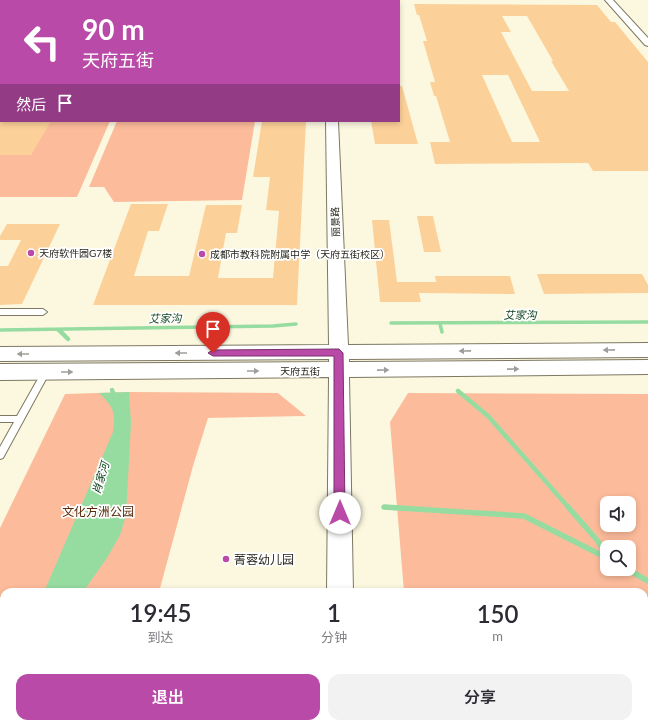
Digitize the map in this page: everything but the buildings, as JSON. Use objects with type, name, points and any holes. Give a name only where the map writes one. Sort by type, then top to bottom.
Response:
[{"type":"street","points":[[609,0],[648,44]]},
{"type":"street","name":"丽景路","points":[[332,122],[339,362],[340,588]]},
{"type":"street","name":"天府五街","points":[[0,372],[339,362],[648,350]]},
{"type":"street","name":"天府五街","points":[[0,354],[648,367]]},
{"type":"lane","points":[[0,312],[43,312]]},
{"type":"lane","points":[[0,455],[42,379]]},
{"type":"lane","points":[[0,420],[20,419]]},
{"type":"green space","points":[[0,122],[110,122],[77,197],[0,197]]},
{"type":"green space","points":[[117,122],[255,122],[242,200],[114,202],[104,187],[89,187]]},
{"type":"green space","name":"文化方洲公园","points":[[129,392],[278,393],[306,416],[208,418],[193,466],[160,588],[0,588],[0,528],[65,394]]},
{"type":"green space","points":[[408,393],[648,394],[648,588],[404,588],[390,422]]},
{"type":"water","points":[[129,392],[131,423],[126,516],[120,535],[107,558],[86,588],[46,588],[113,432],[114,414],[108,402],[99,393]]},
{"type":"waterway","name":"艾家沟","points":[[391,323],[648,322]]},
{"type":"waterway","name":"艾家沟","points":[[0,330],[273,326],[296,324]]},
{"type":"waterway","points":[[440,324],[442,332]]},
{"type":"waterway","name":"肖家河","points":[[58,330],[62,333]]},
{"type":"waterway","name":"肖家河","points":[[62,333],[68,339]]},
{"type":"waterway","name":"肖家河","points":[[112,390],[115,398]]},
{"type":"waterway","points":[[458,391],[488,416],[569,508]]},
{"type":"waterway","points":[[395,508],[384,507],[524,516],[600,554]]},
{"type":"waterway","points":[[568,507],[600,544]]},
{"type":"waterway","points":[[636,574],[648,581]]},
{"type":"place","name":"天府软件园G7楼","points":[[31,253]]},
{"type":"place","name":"成都市教科院附属中学（天府五街校区）","points":[[202,254]]},
{"type":"place","name":"菁蓉幼儿园","points":[[226,559]]},
{"type":"route","points":[[213,353],[339,353],[340,513]]}]
